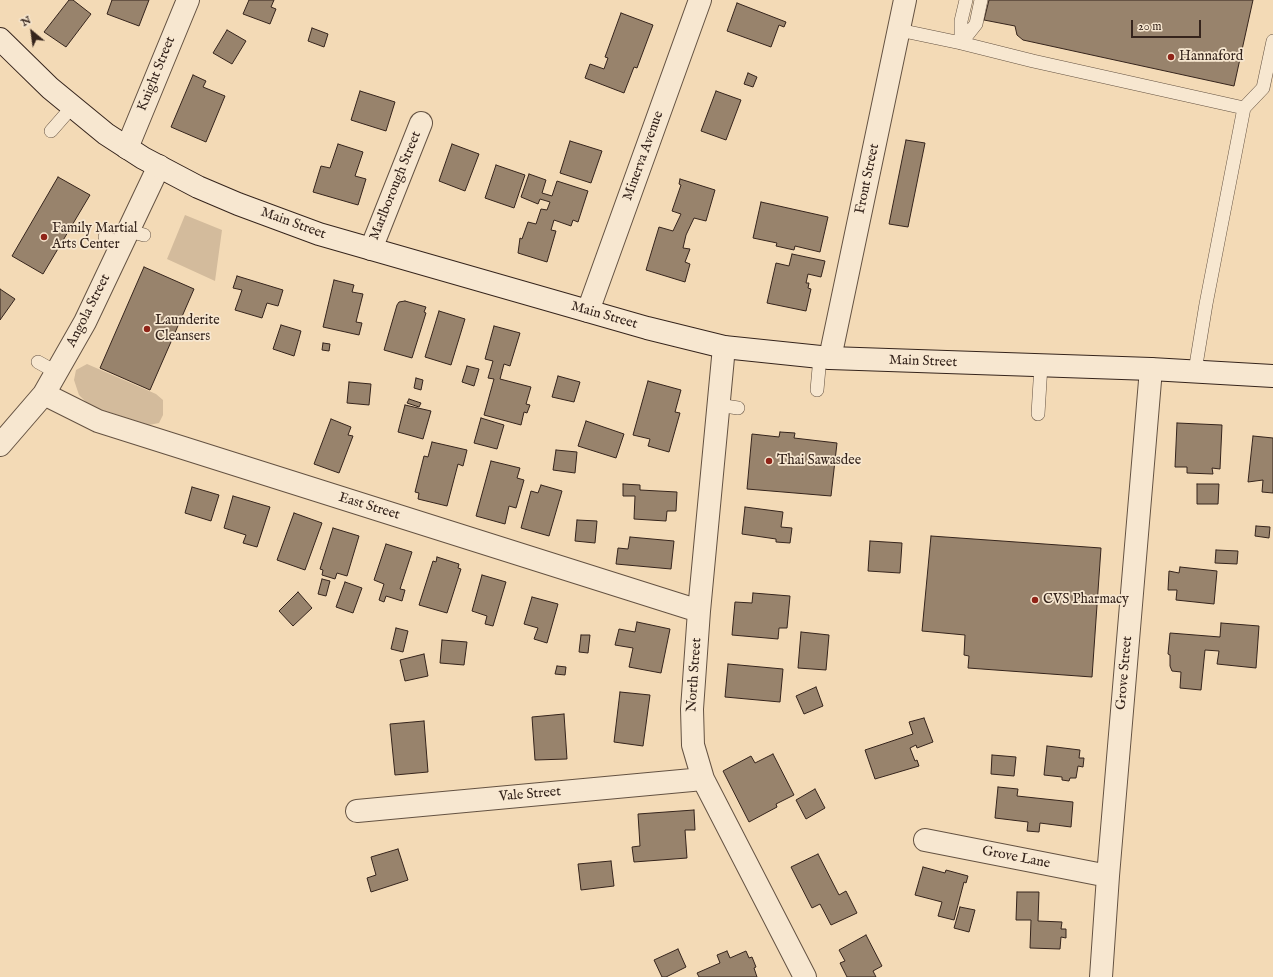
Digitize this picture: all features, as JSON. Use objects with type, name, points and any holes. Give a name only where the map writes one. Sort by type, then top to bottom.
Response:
[{"type":"street","name":"Knight Street","points":[[127,148],[188,0]]},
{"type":"street","name":"Minerva Avenue","points":[[588,311],[700,0]]},
{"type":"street","name":"Front Street","points":[[825,358],[905,0]]},
{"type":"street","name":"Main Street","points":[[0,39],[72,108],[127,148],[198,186],[245,207],[319,234],[588,311],[724,347],[825,358],[1150,369],[1273,376]]},
{"type":"street","name":"Marlborough Street","points":[[370,249],[421,123]]},
{"type":"street","name":"Angola Street","points":[[0,445],[44,394],[47,367],[85,322],[159,166]]},
{"type":"street","name":"North Street","points":[[724,347],[728,407],[699,611],[692,730],[697,761],[703,779],[805,977]]},
{"type":"street","name":"Grove Street","points":[[1101,977],[1150,369]]},
{"type":"street","name":"East Street","points":[[44,394],[98,421],[699,611]]},
{"type":"street","name":"Vale Street","points":[[357,811],[703,779]]},
{"type":"street","name":"Grove Lane","points":[[925,840],[1108,876]]},
{"type":"lane","points":[[961,43],[961,21],[966,0]]},
{"type":"lane","points":[[961,43],[976,24],[981,0]]},
{"type":"lane","points":[[899,30],[961,43],[1033,62],[1244,108]]},
{"type":"lane","points":[[1195,371],[1206,304],[1244,108],[1263,88],[1273,41]]},
{"type":"lane","points":[[51,131],[72,108]]},
{"type":"lane","points":[[817,390],[825,358]]},
{"type":"lane","points":[[1038,414],[1041,366]]},
{"type":"shaded area","points":[[185,215],[222,230],[215,281],[167,259]]},
{"type":"shaded area","points":[[87,364],[156,394],[163,400],[163,415],[159,423],[149,425],[90,406],[79,395],[74,380],[76,370]]},
{"type":"building","points":[[69,0],[73,0],[91,14],[66,47],[44,32]]},
{"type":"building","points":[[112,0],[149,0],[139,26],[107,14]]},
{"type":"building","points":[[249,0],[274,0],[271,7],[276,9],[270,24],[243,14]]},
{"type":"building","name":"Hannaford","points":[[989,0],[1253,0],[1234,86],[1023,40],[1017,35],[1015,26],[984,20]]},
{"type":"building","points":[[737,3],[786,22],[784,27],[779,25],[771,47],[727,31]]},
{"type":"building","points":[[621,13],[653,25],[637,68],[634,67],[624,93],[585,78],[590,64],[604,69],[608,58],[605,57]]},
{"type":"building","points":[[312,28],[328,34],[324,47],[308,41]]},
{"type":"building","points":[[227,30],[246,41],[232,64],[213,53]]},
{"type":"building","points":[[748,73],[757,77],[753,87],[744,84]]},
{"type":"building","points":[[193,75],[206,81],[203,87],[225,96],[206,142],[171,127]]},
{"type":"building","points":[[360,91],[395,102],[386,131],[351,120]]},
{"type":"building","points":[[716,91],[741,100],[726,140],[701,131]]},
{"type":"building","points":[[906,140],[925,143],[908,227],[889,224]]},
{"type":"building","points":[[570,141],[602,151],[591,183],[560,173]]},
{"type":"building","points":[[338,144],[363,152],[355,176],[366,179],[358,205],[313,192],[321,166],[330,168]]},
{"type":"building","points":[[452,144],[479,154],[465,191],[439,181]]},
{"type":"building","points":[[496,165],[525,175],[514,208],[485,198]]},
{"type":"building","points":[[529,174],[546,180],[542,193],[552,196],[557,181],[588,191],[578,222],[573,220],[571,226],[554,220],[551,230],[556,231],[547,262],[518,253],[520,238],[522,239],[528,222],[536,224],[541,209],[547,210],[550,202],[540,199],[538,204],[521,197]]},
{"type":"building","name":"Family Martial Arts Center","points":[[58,177],[90,195],[43,274],[12,256]]},
{"type":"building","points":[[680,179],[715,190],[706,221],[694,218],[686,235],[683,248],[690,249],[685,262],[690,264],[685,282],[646,270],[659,227],[673,231],[681,214],[672,211],[681,185],[679,184]]},
{"type":"building","points":[[761,202],[828,217],[820,252],[795,246],[794,250],[776,246],[777,243],[753,238]]},
{"type":"building","points":[[792,254],[825,261],[821,277],[808,274],[806,283],[809,283],[808,288],[811,289],[806,311],[767,303],[776,263],[789,266]]},
{"type":"building","name":"Launderite Cleansers","points":[[144,267],[194,289],[150,390],[100,368]]},
{"type":"building","points":[[237,276],[283,290],[278,306],[267,303],[262,318],[235,310],[242,290],[233,288]]},
{"type":"building","points":[[334,280],[354,285],[352,292],[363,294],[356,322],[362,323],[359,335],[323,327]]},
{"type":"building","points":[[0,289],[15,299],[0,320]]},
{"type":"building","points":[[405,301],[426,307],[424,312],[426,313],[412,358],[384,350],[397,305],[399,302]]},
{"type":"building","points":[[439,311],[465,319],[451,365],[425,357]]},
{"type":"building","points":[[281,325],[301,331],[294,356],[273,349]]},
{"type":"building","points":[[494,326],[520,333],[510,366],[504,364],[500,379],[531,387],[526,404],[530,405],[527,413],[524,412],[521,425],[484,415],[494,379],[488,378],[493,361],[485,359]]},
{"type":"building","points":[[323,343],[330,344],[329,351],[322,350]]},
{"type":"building","points":[[467,366],[479,369],[474,386],[462,382]]},
{"type":"building","points":[[558,376],[580,382],[574,402],[552,397]]},
{"type":"building","points":[[416,378],[423,380],[421,390],[414,388]]},
{"type":"building","points":[[648,381],[681,390],[675,412],[680,413],[669,452],[648,446],[650,439],[633,435]]},
{"type":"building","points":[[349,382],[371,384],[369,405],[347,403]]},
{"type":"building","points":[[409,399],[421,403],[419,407],[407,403]]},
{"type":"building","points":[[405,405],[431,411],[423,439],[398,432]]},
{"type":"building","points":[[481,418],[504,425],[497,449],[474,443]]},
{"type":"building","points":[[331,419],[351,427],[348,435],[353,436],[339,473],[314,464]]},
{"type":"building","points":[[586,421],[624,434],[616,458],[578,446]]},
{"type":"building","points":[[1177,423],[1222,425],[1220,469],[1212,468],[1213,474],[1187,473],[1187,467],[1175,467]]},
{"type":"building","points":[[780,432],[795,433],[794,438],[837,443],[831,496],[747,489],[752,434],[779,437]]},
{"type":"building","points":[[1253,436],[1273,438],[1273,493],[1262,492],[1263,480],[1248,482]]},
{"type":"building","points":[[432,442],[467,450],[463,466],[458,464],[447,506],[418,499],[419,493],[415,492],[424,456],[428,457]]},
{"type":"building","points":[[556,450],[577,452],[575,473],[553,470]]},
{"type":"building","points":[[491,461],[520,468],[517,478],[524,480],[516,508],[509,506],[505,524],[476,516]]},
{"type":"building","points":[[623,484],[640,485],[640,490],[677,492],[676,511],[667,511],[666,521],[634,519],[635,496],[623,496]]},
{"type":"building","points":[[1197,484],[1219,484],[1218,504],[1197,504]]},
{"type":"building","points":[[541,485],[562,491],[549,536],[521,528],[531,491],[538,493]]},
{"type":"building","points":[[192,487],[219,495],[211,521],[185,513]]},
{"type":"building","points":[[233,496],[270,507],[257,547],[243,543],[246,535],[224,528]]},
{"type":"building","points":[[745,507],[783,512],[781,527],[792,528],[790,543],[776,542],[776,539],[742,534]]},
{"type":"building","points":[[294,513],[322,523],[305,570],[277,560]]},
{"type":"building","points":[[577,520],[597,521],[595,543],[575,541]]},
{"type":"building","points":[[1256,526],[1270,527],[1269,538],[1255,536]]},
{"type":"building","points":[[333,528],[359,536],[347,576],[337,573],[335,579],[322,575],[323,570],[320,569]]},
{"type":"building","points":[[931,536],[1101,548],[1092,677],[968,668],[969,656],[964,655],[965,635],[922,631]]},
{"type":"building","points":[[630,537],[674,541],[671,569],[616,564],[618,548],[628,549]]},
{"type":"building","points":[[870,541],[902,543],[900,573],[868,571]]},
{"type":"building","points":[[386,544],[412,552],[400,589],[405,590],[402,601],[386,596],[384,602],[379,600],[384,584],[374,580]]},
{"type":"building","points":[[1216,550],[1238,551],[1237,564],[1215,563]]},
{"type":"building","points":[[437,557],[459,564],[458,568],[461,569],[447,613],[419,605],[433,561],[436,562]]},
{"type":"building","points":[[1180,567],[1217,571],[1214,604],[1176,600],[1177,590],[1168,590],[1169,571],[1179,573]]},
{"type":"building","points":[[482,575],[506,582],[493,626],[485,624],[487,616],[472,611]]},
{"type":"building","points":[[322,579],[330,581],[326,596],[318,594]]},
{"type":"building","points":[[345,582],[362,588],[353,613],[336,607]]},
{"type":"building","points":[[298,592],[312,608],[293,626],[279,611]]},
{"type":"building","points":[[753,593],[790,596],[787,628],[779,628],[778,639],[732,635],[735,602],[752,603]]},
{"type":"building","points":[[532,597],[558,604],[547,643],[534,639],[538,628],[524,624]]},
{"type":"building","points":[[637,622],[670,629],[661,673],[629,667],[633,648],[615,645],[619,629],[635,632]]},
{"type":"building","points":[[1221,623],[1259,626],[1256,668],[1217,664],[1219,651],[1205,650],[1201,690],[1180,688],[1181,672],[1172,671],[1170,666],[1170,655],[1168,654],[1170,633],[1220,637]]},
{"type":"building","points":[[396,628],[408,631],[403,652],[391,649]]},
{"type":"building","points":[[801,632],[829,635],[826,670],[798,668]]},
{"type":"building","points":[[581,635],[590,635],[588,653],[579,652]]},
{"type":"building","points":[[442,640],[467,642],[464,665],[440,663]]},
{"type":"building","points":[[424,654],[428,676],[405,681],[400,660]]},
{"type":"building","points":[[728,664],[783,669],[780,702],[725,697]]},
{"type":"building","points":[[557,666],[566,667],[565,675],[555,674]]},
{"type":"building","points":[[816,687],[823,706],[804,714],[796,696]]},
{"type":"building","points":[[620,692],[650,695],[643,746],[614,742]]},
{"type":"building","points":[[564,714],[567,759],[535,760],[532,717]]},
{"type":"building","points":[[924,718],[933,742],[917,748],[916,745],[910,748],[915,761],[917,760],[919,766],[875,779],[865,750],[913,734],[909,722]]},
{"type":"building","points":[[424,721],[428,772],[395,775],[390,724]]},
{"type":"building","points":[[1047,746],[1080,750],[1079,758],[1084,758],[1083,767],[1078,766],[1076,778],[1070,778],[1069,781],[1062,780],[1062,777],[1044,775]]},
{"type":"building","points":[[773,754],[794,795],[776,804],[777,807],[749,822],[723,771],[751,756],[755,763]]},
{"type":"building","points":[[992,755],[1016,757],[1014,776],[991,774]]},
{"type":"building","points":[[998,787],[1018,789],[1017,796],[1073,802],[1071,827],[1040,823],[1039,832],[1027,831],[1028,822],[995,818]]},
{"type":"building","points":[[815,789],[825,808],[806,819],[796,800]]},
{"type":"building","points":[[694,810],[695,830],[685,830],[687,858],[634,862],[632,847],[640,846],[638,814]]},
{"type":"building","points":[[398,849],[408,880],[371,892],[367,878],[376,875],[371,857]]},
{"type":"building","points":[[818,854],[839,895],[846,891],[857,913],[831,925],[820,904],[812,908],[791,867]]},
{"type":"building","points":[[611,861],[614,886],[581,890],[578,864]]},
{"type":"building","points":[[923,867],[945,873],[946,870],[968,876],[966,883],[964,882],[954,920],[938,916],[942,902],[915,895]]},
{"type":"building","points":[[1017,892],[1039,892],[1038,921],[1062,922],[1061,929],[1066,929],[1066,938],[1061,937],[1060,949],[1030,948],[1031,920],[1016,920]]},
{"type":"building","points":[[960,907],[975,910],[969,932],[954,928]]},
{"type":"building","points":[[866,935],[882,966],[873,971],[876,977],[847,977],[840,963],[845,961],[839,950]]},
{"type":"building","points":[[678,949],[686,967],[666,977],[662,977],[654,960]]},
{"type":"building","points":[[727,951],[730,958],[746,951],[749,958],[752,957],[756,967],[754,968],[757,977],[699,977],[697,973],[720,963],[717,955]]},
{"type":"place","name":"Hannaford","points":[[1171,57]]},
{"type":"place","name":"Family Martial Arts Center","points":[[44,237]]},
{"type":"place","name":"Launderite Cleansers","points":[[147,329]]},
{"type":"place","name":"Thai Sawasdee","points":[[769,461]]},
{"type":"place","name":"CVS Pharmacy","points":[[1035,600]]}]
